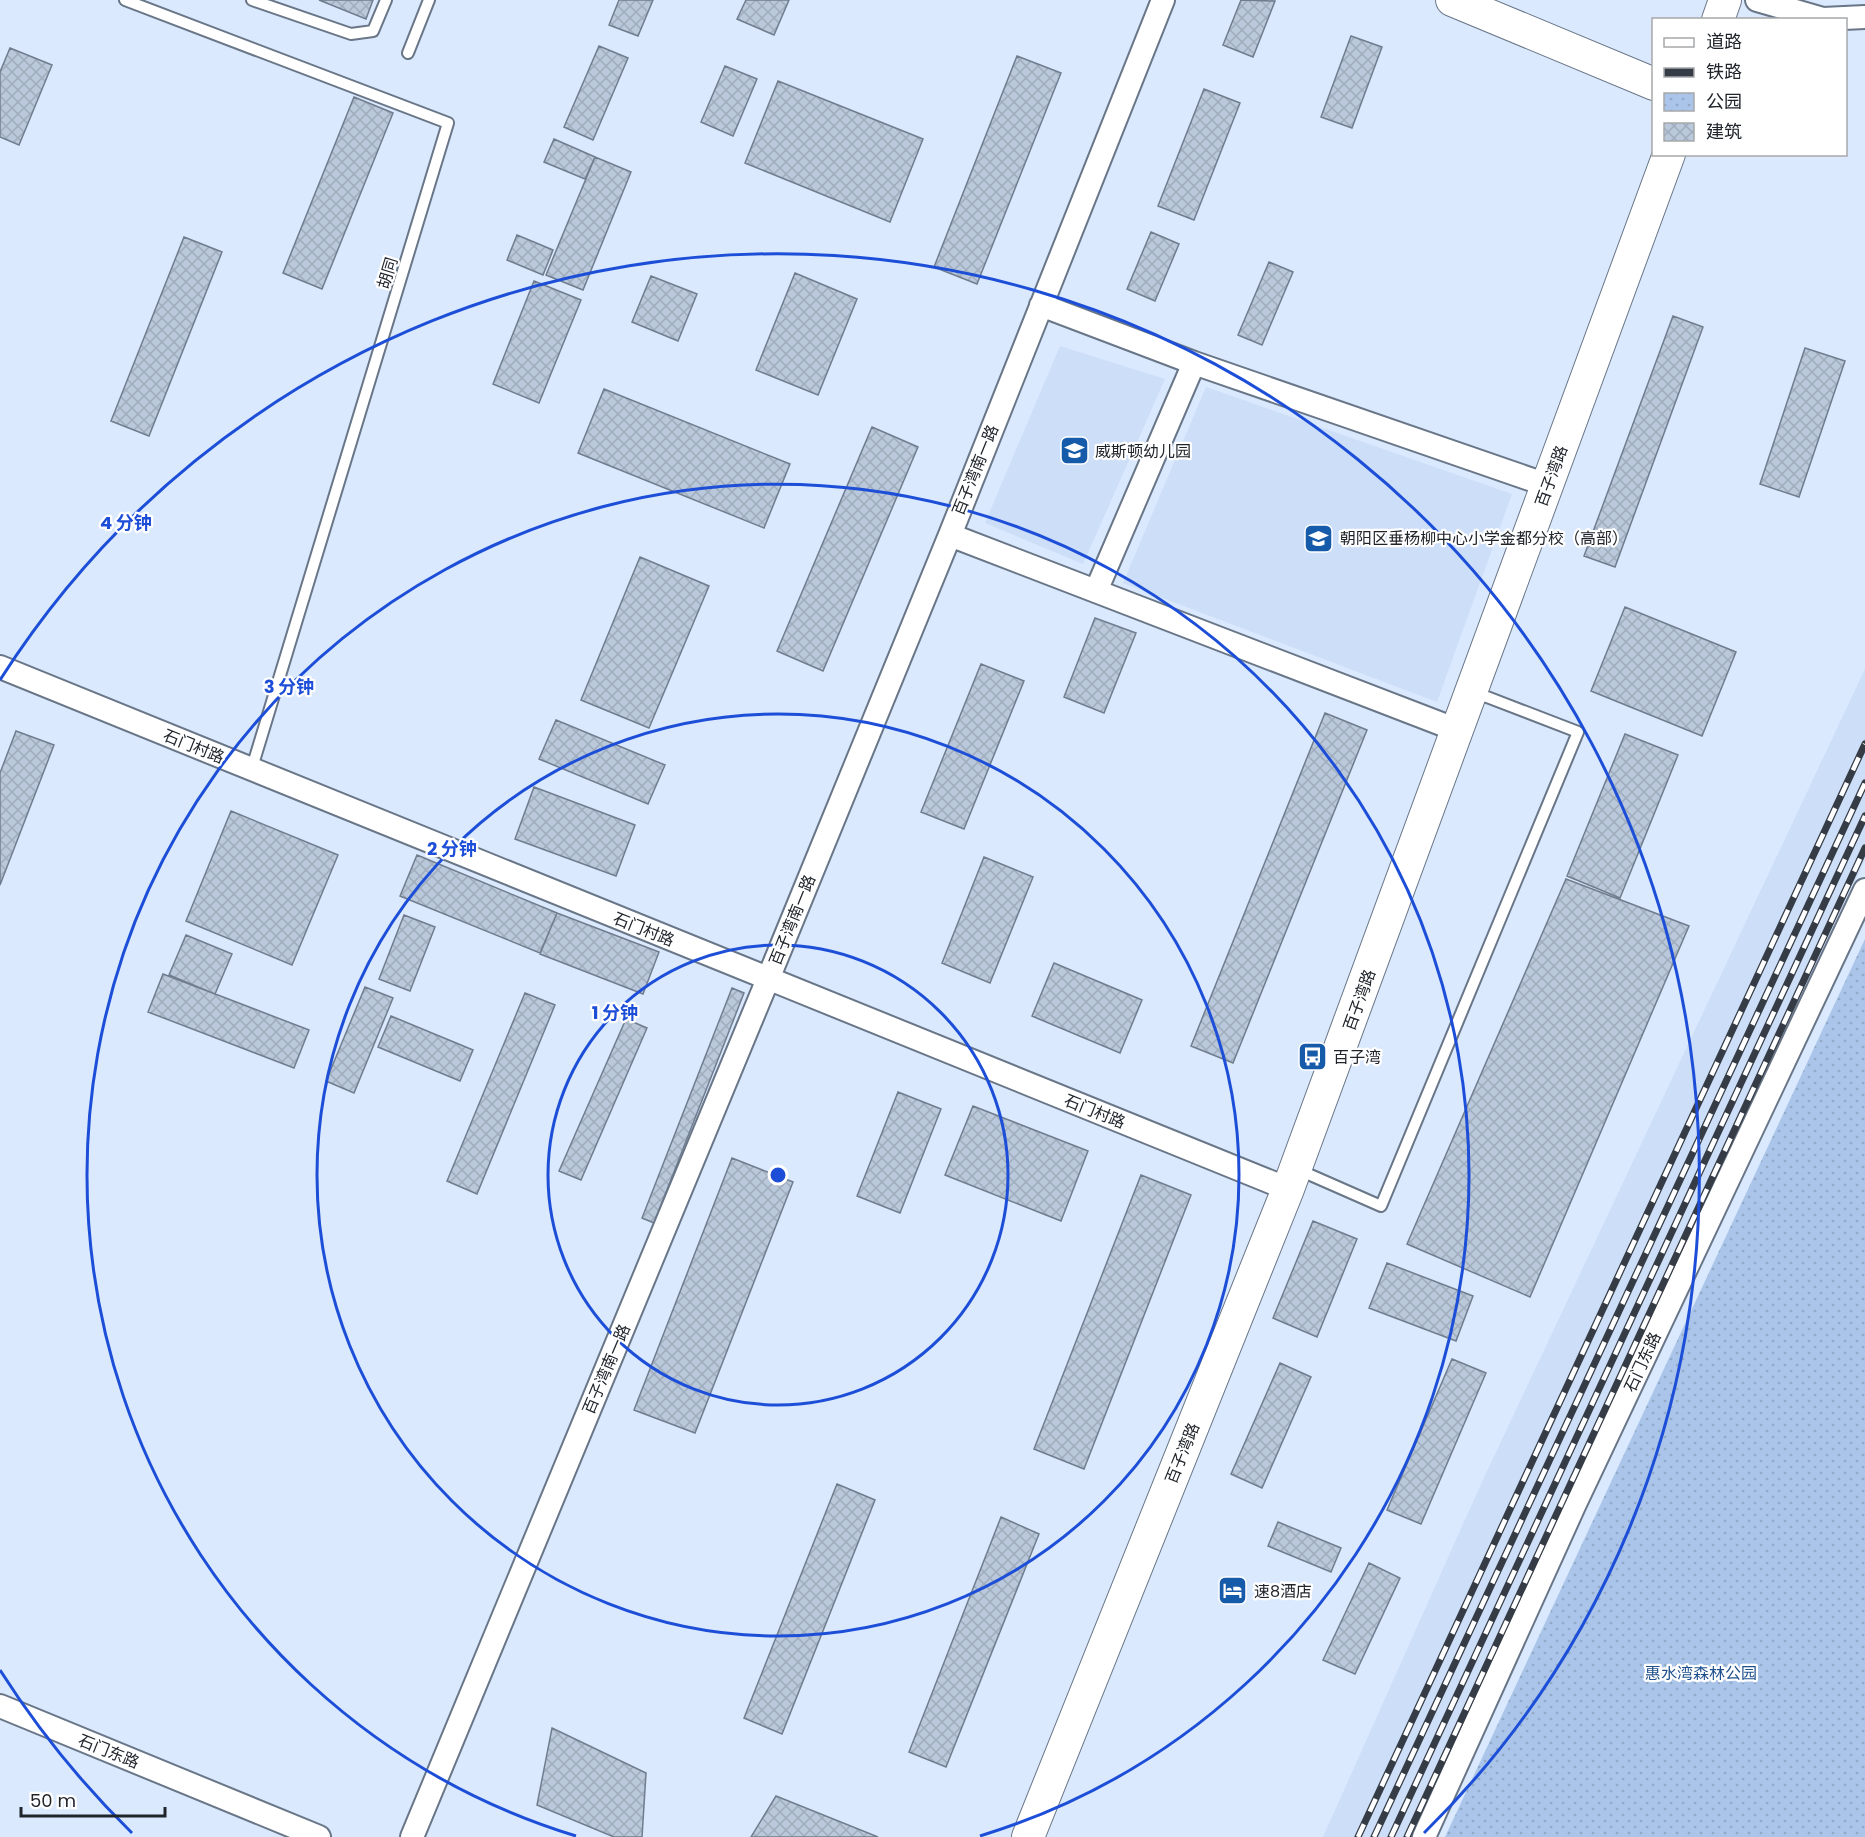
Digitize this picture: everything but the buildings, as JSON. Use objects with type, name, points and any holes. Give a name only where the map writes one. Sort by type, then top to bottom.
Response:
[{"type":"street","name":"百子湾南一路","points":[[412,1837],[950,535],[1163,0]]},
{"type":"street","points":[[1452,0],[1652,84]]},
{"type":"street","points":[[1719,18],[1725,0]]},
{"type":"street","points":[[1757,0],[1820,18]]},
{"type":"street","points":[[1844,18],[1865,17]]},
{"type":"street","name":"百子湾路","points":[[1028,1837],[1292,1179],[1668,156]]},
{"type":"street","points":[[1041,305],[1194,363],[1547,485]]},
{"type":"street","points":[[1096,591],[1194,363]]},
{"type":"street","points":[[950,535],[1457,730]]},
{"type":"street","name":"石门村路","points":[[0,667],[768,980],[1292,1179]]},
{"type":"street","name":"石门东路","points":[[1424,1837],[1574,1506],[1865,890]]},
{"type":"street","name":"石门东路","points":[[0,1706],[319,1837]]},
{"type":"lane","name":"胡同","points":[[125,0],[448,123],[255,761]]},
{"type":"lane","points":[[252,0],[351,34],[374,31],[386,0]]},
{"type":"lane","points":[[408,53],[429,0]]},
{"type":"lane","points":[[1292,1179],[1381,1206],[1578,732],[1471,691]]},
{"type":"shaded area","name":"威斯顿幼儿园","points":[[1060,346],[1165,379],[1083,564],[985,523]]},
{"type":"shaded area","name":"朝阳区垂杨柳中心小学金都分校（高部）","points":[[1206,387],[1512,494],[1437,702],[1123,583]]},
{"type":"shaded area","points":[[1865,669],[1865,860],[1559,1521],[1417,1837],[1323,1837],[1481,1484]]},
{"type":"green space","name":"惠水湾森林公园","points":[[1865,939],[1865,1837],[1445,1837]]},
{"type":"railway","points":[[1358,1837],[1865,744]]},
{"type":"railway","points":[[1374,1837],[1865,783]]},
{"type":"railway","points":[[1391,1837],[1865,816]]},
{"type":"railway","points":[[1407,1837],[1865,848]]},
{"type":"place","name":"威斯顿幼儿园","points":[[1074,451]]},
{"type":"place","name":"朝阳区垂杨柳中心小学金都分校（高部）","points":[[1319,538]]},
{"type":"place","name":"百子湾","points":[[1312,1057]]},
{"type":"place","name":"速8酒店","points":[[1233,1591]]}]
